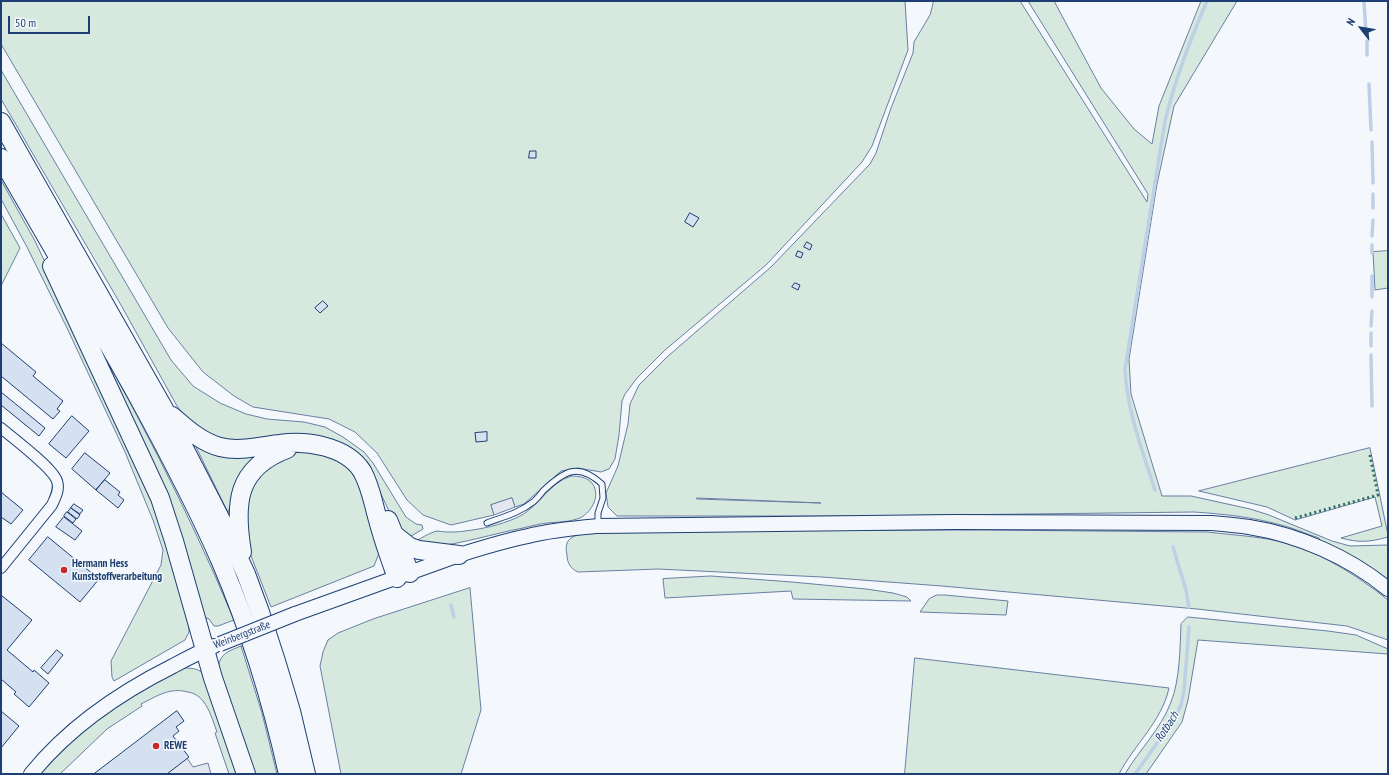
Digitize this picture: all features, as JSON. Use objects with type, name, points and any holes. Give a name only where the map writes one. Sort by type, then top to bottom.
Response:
[{"type":"highway","points":[[1,122],[164,408],[200,477],[246,574],[276,661],[306,774]]},
{"type":"highway","points":[[1,158],[97,323],[160,436],[208,535],[235,599],[260,667],[288,774]]},
{"type":"highway","points":[[31,209],[42,245],[160,498],[212,647],[213,678],[246,774]]},
{"type":"highway","points":[[164,408],[194,435],[219,447],[250,449],[280,444],[318,445],[333,449],[354,462],[361,471],[372,494],[396,536],[404,575]]},
{"type":"highway","points":[[246,574],[240,540],[238,516],[240,495],[244,485],[259,465],[268,457],[299,444]]},
{"type":"highway","points":[[372,494],[377,519],[404,575]]},
{"type":"highway","points":[[396,536],[410,547],[419,550],[459,555]]},
{"type":"main road","name":"Weinbergstraße","points":[[31,774],[64,739],[82,723],[116,698],[163,671],[212,647],[295,614],[459,555],[528,536],[559,530],[598,526],[954,522],[1212,523],[1249,527],[1286,536],[1321,548],[1346,561],[1388,589]]},
{"type":"street","points":[[1,428],[52,471],[57,481],[58,488],[52,505],[1,568]]},
{"type":"lane","points":[[487,523],[513,514],[524,508],[534,502],[556,479],[570,472],[577,471],[592,475],[602,484],[603,498],[598,513],[598,526]]},
{"type":"shaded area","points":[[1,1],[905,1],[908,50],[872,146],[862,162],[766,265],[665,350],[637,378],[625,394],[622,401],[615,459],[609,469],[601,472],[578,468],[561,471],[524,504],[515,507],[512,498],[491,505],[494,515],[451,525],[423,515],[407,500],[377,453],[355,432],[329,419],[253,407],[234,396],[203,372],[168,328],[1,44]]},
{"type":"shaded area","points":[[934,1],[1020,1],[1147,202],[1148,194],[1028,1],[1054,1],[1101,88],[1134,129],[1152,144],[1159,106],[1201,1],[1237,1],[1174,106],[1157,184],[1129,359],[1131,394],[1162,496],[1191,496],[1250,509],[1269,515],[1332,541],[1350,546],[1388,545],[1388,581],[1321,542],[1319,538],[1270,522],[1216,514],[1194,512],[863,516],[617,516],[608,507],[606,493],[618,466],[628,424],[630,404],[639,385],[667,357],[771,267],[870,164],[876,153],[891,108],[913,53],[914,42],[930,15]],"holes":[[[697,498],[821,503],[697,499]]]},
{"type":"shaded area","points":[[1,70],[171,360],[193,386],[220,403],[246,414],[267,419],[304,422],[325,427],[343,437],[364,452],[373,463],[406,517],[416,524],[422,525],[423,529],[406,539],[399,532],[370,471],[359,457],[250,442],[219,441],[189,422],[177,406],[121,305],[1,99]]},
{"type":"shaded area","points":[[1,180],[35,241],[133,448],[162,515],[189,625],[189,632],[185,640],[114,681],[112,677],[111,661],[161,565],[163,550],[153,520],[125,452],[67,328],[27,247],[1,199]]},
{"type":"shaded area","points":[[1,214],[20,248],[1,286]]},
{"type":"shaded area","points":[[1388,251],[1388,288],[1375,290],[1373,252]]},
{"type":"shaded area","points":[[71,296],[116,376],[158,456],[216,578],[234,620],[214,626],[209,619],[204,617]]},
{"type":"shaded area","points":[[194,442],[263,453],[240,481],[228,512]]},
{"type":"shaded area","points":[[1370,448],[1388,535],[1388,537],[1382,539],[1353,541],[1341,538],[1382,526],[1375,497],[1295,520],[1267,507],[1199,491]]},
{"type":"shaded area","points":[[322,451],[352,469],[360,485],[381,548],[374,566],[271,607],[244,538],[241,523],[256,473],[292,452]]},
{"type":"shaded area","points":[[571,476],[582,477],[589,480],[596,492],[596,497],[592,507],[580,518],[568,521],[538,524],[442,546],[428,547],[412,544],[424,536],[437,531],[456,532],[478,529],[497,525],[516,518],[531,509],[556,484]]},
{"type":"shaded area","points":[[512,498],[515,507],[494,515],[491,505]]},
{"type":"shaded area","points":[[982,530],[1208,532],[1252,537],[1293,545],[1336,564],[1363,581],[1388,600],[1388,640],[1347,626],[1197,609],[942,586],[822,577],[658,569],[578,572],[570,565],[566,550],[567,543],[574,536],[586,533],[611,531]]},
{"type":"shaded area","points":[[711,576],[866,589],[893,593],[907,597],[911,601],[793,599],[791,591],[665,598],[663,579]]},
{"type":"shaded area","points":[[470,588],[481,710],[461,774],[341,774],[320,666],[323,652],[328,640],[338,633],[373,619]]},
{"type":"shaded area","points":[[937,595],[1008,601],[1006,615],[920,612],[929,599]]},
{"type":"shaded area","points":[[1188,617],[1356,635],[1388,649],[1388,654],[1198,640],[1188,700],[1182,722],[1146,774],[1125,774],[1167,712],[1174,693],[1178,674],[1181,624]]},
{"type":"shaded area","points":[[241,646],[262,713],[277,774],[254,774],[218,668],[221,659],[226,653]]},
{"type":"shaded area","points":[[915,658],[1169,688],[1154,722],[1119,774],[905,774]]},
{"type":"shaded area","points":[[184,668],[196,669],[207,676],[243,774],[229,774],[215,733],[217,732],[203,701],[192,693],[169,691],[141,704],[142,706],[107,729],[60,774],[38,774],[74,737],[119,704]]},
{"type":"shaded area","points":[[187,758],[193,767],[208,763],[211,774],[167,774]]},
{"type":"building","points":[[530,151],[536,151],[536,158],[529,158]]},
{"type":"building","points":[[690,213],[699,218],[693,227],[685,222]]},
{"type":"building","points":[[807,242],[812,245],[810,250],[804,247]]},
{"type":"building","points":[[798,251],[803,253],[801,258],[796,256]]},
{"type":"building","points":[[795,283],[800,285],[798,290],[792,287]]},
{"type":"building","points":[[323,301],[328,306],[320,313],[315,308]]},
{"type":"building","points":[[1,343],[36,372],[33,376],[63,401],[57,409],[60,411],[53,419],[1,376]]},
{"type":"building","points":[[1,392],[45,428],[39,436],[1,405]]},
{"type":"building","points":[[72,416],[89,431],[66,458],[49,444]]},
{"type":"building","points":[[487,432],[487,441],[476,442],[475,433]]},
{"type":"building","points":[[85,453],[110,473],[96,490],[72,469]]},
{"type":"building","points":[[105,480],[120,492],[118,495],[124,500],[118,508],[96,490]]},
{"type":"building","points":[[1,492],[23,510],[11,524],[1,517]]},
{"type":"building","points":[[74,504],[83,510],[80,514],[71,508]]},
{"type":"building","points":[[71,508],[80,515],[77,519],[68,512]]},
{"type":"building","points":[[67,512],[76,519],[73,523],[64,516]]},
{"type":"building","points":[[64,517],[82,531],[75,540],[56,527]]},
{"type":"building","name":"Hermann Hess Kunststoffverarbeitung","points":[[48,537],[99,579],[80,602],[29,560]]},
{"type":"building","points":[[1,595],[32,620],[7,650],[33,672],[34,670],[49,683],[29,707],[14,694],[16,692],[1,679]]},
{"type":"building","points":[[57,650],[63,655],[48,674],[41,668]]},
{"type":"building","points":[[1,711],[19,726],[1,748]]},
{"type":"building","name":"REWE","points":[[177,711],[184,721],[176,727],[179,731],[173,736],[189,757],[167,774],[94,774]]},
{"type":"waterway","points":[[1155,490],[1132,415],[1126,385],[1125,369],[1165,121],[1183,60],[1207,1]]},
{"type":"waterway","points":[[1364,1],[1366,34]]},
{"type":"waterway","points":[[1367,41],[1367,55]]},
{"type":"waterway","points":[[1369,84],[1371,130]]},
{"type":"waterway","points":[[1372,142],[1373,183]]},
{"type":"waterway","points":[[1373,194],[1373,208]]},
{"type":"waterway","points":[[1372,236],[1373,220]]},
{"type":"waterway","points":[[1372,245],[1372,253]]},
{"type":"waterway","points":[[1372,276],[1372,297]]},
{"type":"waterway","points":[[1371,326],[1372,311]]},
{"type":"waterway","points":[[1371,333],[1371,346]]},
{"type":"waterway","points":[[1371,355],[1372,406]]},
{"type":"waterway","points":[[1173,547],[1186,590],[1189,607]]},
{"type":"waterway","points":[[451,605],[454,617]]},
{"type":"waterway","name":"Rotbach","points":[[1135,774],[1175,718],[1181,705],[1184,691],[1189,627]]},
{"type":"hedge","points":[[1295,518],[1378,495],[1370,455]]},
{"type":"place","name":"Hermann Hess Kunststoffverarbeitung","points":[[64,570]]},
{"type":"place","name":"REWE","points":[[156,746]]}]
